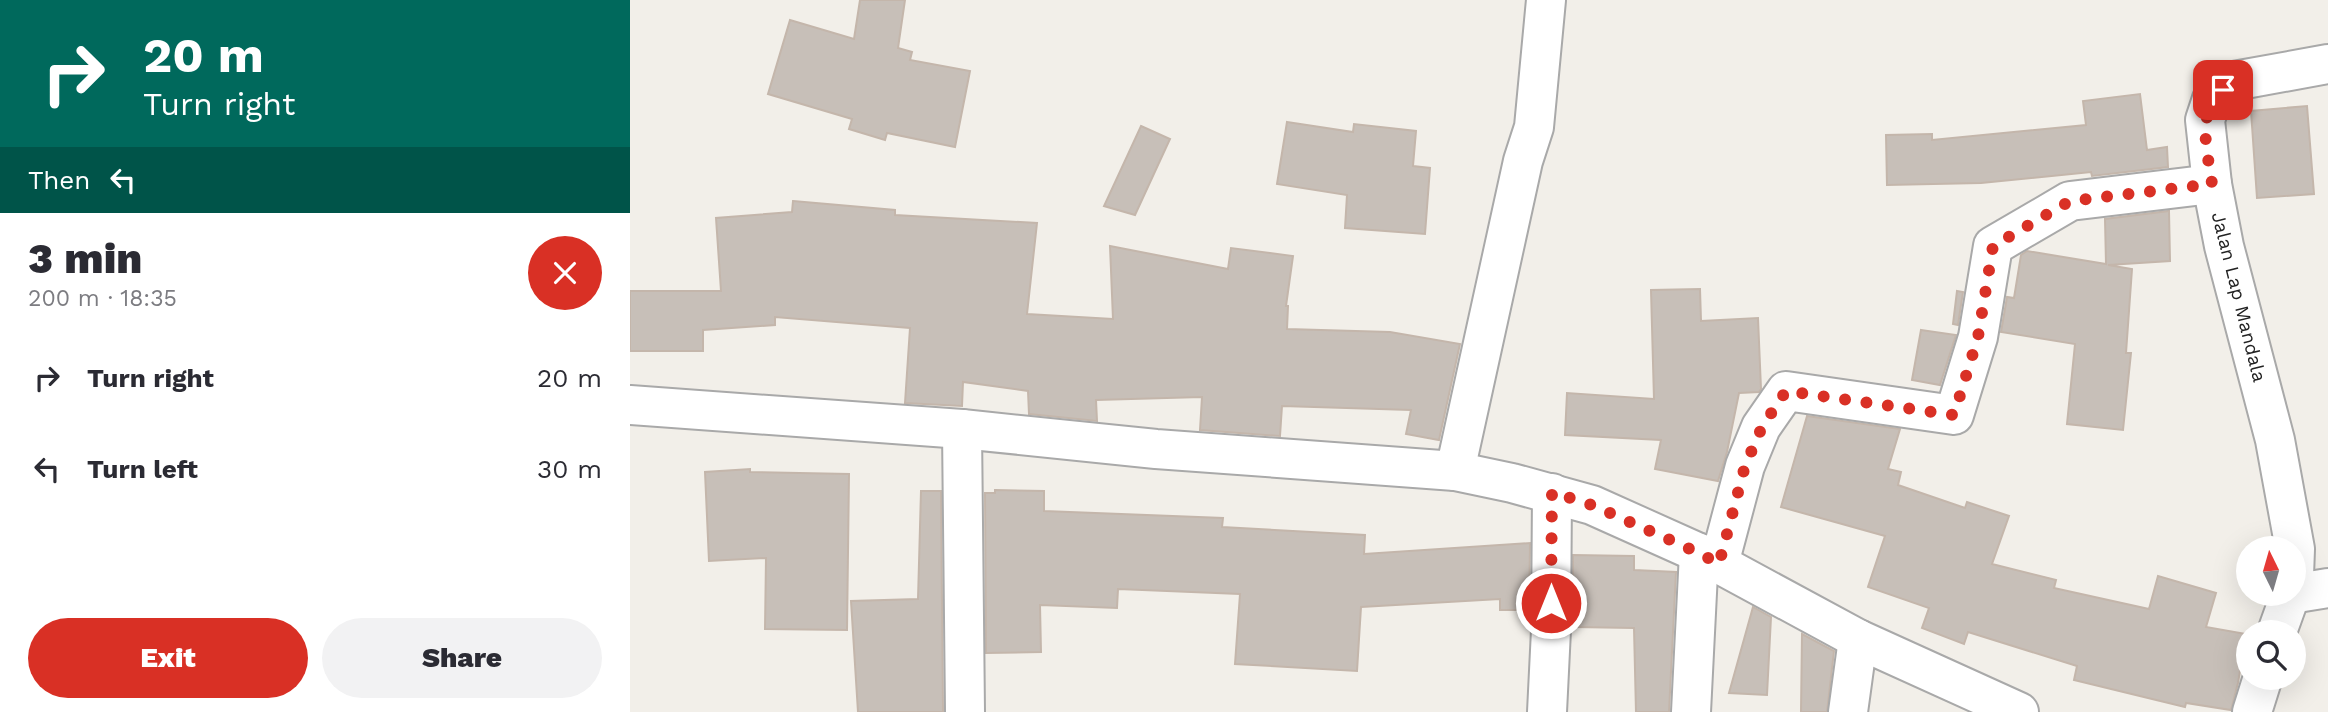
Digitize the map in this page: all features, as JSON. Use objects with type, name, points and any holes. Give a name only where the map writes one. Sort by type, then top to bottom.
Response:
[{"type":"street","points":[[1455,471],[1523,161],[1534,127],[1546,0]]},
{"type":"street","name":"Jalan Lap Mandala","points":[[2293,536],[2275,440],[2224,246],[2212,184],[2205,120],[2212,99],[2234,81],[2328,64]]},
{"type":"street","points":[[1691,712],[1709,558],[1762,427],[1786,391],[1954,415],[1978,337],[1993,246],[2070,201],[2212,184]]},
{"type":"street","points":[[630,405],[962,429],[1156,449],[1455,471],[1552,492],[1592,505],[1709,558],[1858,639],[2019,712]]},
{"type":"street","points":[[962,429],[965,712]]},
{"type":"street","points":[[1547,712],[1551,630],[1552,492]]},
{"type":"street","points":[[2306,592],[2328,588]]},
{"type":"street","points":[[1848,712],[1858,639]]},
{"type":"street","points":[[2252,712],[2259,690]]},
{"type":"building","points":[[860,0],[905,0],[898,48],[912,52],[910,60],[970,71],[955,147],[887,133],[885,140],[849,129],[852,119],[768,94],[790,20],[854,39]]},
{"type":"building","points":[[2140,94],[2147,150],[2167,147],[2168,167],[2092,176],[2091,172],[1981,183],[1887,185],[1886,135],[1932,134],[1932,140],[2086,125],[2083,101]]},
{"type":"building","points":[[2307,106],[2314,194],[2257,198],[2251,111]]},
{"type":"building","points":[[1287,122],[1353,132],[1354,124],[1416,131],[1413,166],[1430,168],[1425,234],[1345,228],[1347,195],[1277,184]]},
{"type":"building","points":[[1141,126],[1170,139],[1135,215],[1104,206]]},
{"type":"building","points":[[793,201],[895,210],[895,215],[1037,223],[1027,314],[1113,319],[1110,246],[1228,269],[1231,248],[1293,256],[1286,306],[1287,329],[1390,332],[1460,344],[1439,440],[1406,434],[1411,410],[1282,406],[1280,436],[1200,430],[1202,397],[1096,400],[1097,421],[1029,414],[1028,391],[963,382],[962,406],[905,403],[910,328],[775,317],[775,325],[703,330],[703,351],[630,351],[630,291],[721,291],[716,218],[792,212]]},
{"type":"building","points":[[2169,211],[2170,261],[2108,265],[2132,269],[2126,353],[2131,353],[2123,430],[2067,424],[2075,344],[2001,332],[2007,297],[2014,298],[2021,255],[2027,251],[2106,264],[2105,219]]},
{"type":"building","points":[[1700,289],[1701,321],[1758,318],[1761,389],[1759,392],[1739,393],[1718,481],[1655,469],[1661,440],[1565,435],[1567,393],[1654,399],[1651,290]]},
{"type":"building","points":[[1957,291],[1963,292],[1958,325],[1953,324]]},
{"type":"building","points":[[1921,330],[1956,335],[1940,385],[1912,380]]},
{"type":"building","points":[[1807,416],[1900,429],[1888,469],[1901,472],[1898,485],[1965,508],[1967,502],[2009,516],[1992,564],[2056,580],[2054,588],[2149,609],[2158,576],[2216,593],[2206,627],[2236,632],[2236,690],[2231,710],[2186,703],[2185,707],[2074,680],[2077,666],[1968,632],[1964,644],[1922,628],[1929,608],[1868,587],[1885,536],[1781,507]]},
{"type":"building","points":[[750,469],[750,472],[849,474],[847,630],[765,629],[766,558],[709,561],[705,472]]},
{"type":"building","points":[[995,490],[1044,491],[1044,511],[1223,518],[1222,527],[1365,535],[1364,554],[1530,543],[1529,610],[1500,610],[1500,599],[1361,607],[1357,671],[1235,664],[1240,594],[1118,589],[1117,608],[1040,605],[1041,652],[986,653],[985,493],[995,493]]},
{"type":"building","points":[[921,491],[941,491],[943,712],[858,712],[851,601],[918,599]]},
{"type":"building","points":[[1573,555],[1634,556],[1634,570],[1676,572],[1669,712],[1636,712],[1634,628],[1575,627]]},
{"type":"building","points":[[1753,607],[1771,617],[1767,695],[1729,693]]},
{"type":"building","points":[[1802,634],[1834,651],[1827,712],[1801,712]]},
{"type":"route","points":[[1551,603],[1552,492],[1592,505],[1719,564],[1745,466],[1762,427],[1786,391],[1954,415],[1978,337],[1993,246],[2070,201],[2212,184],[2205,120],[2212,99],[2223,90]]}]
